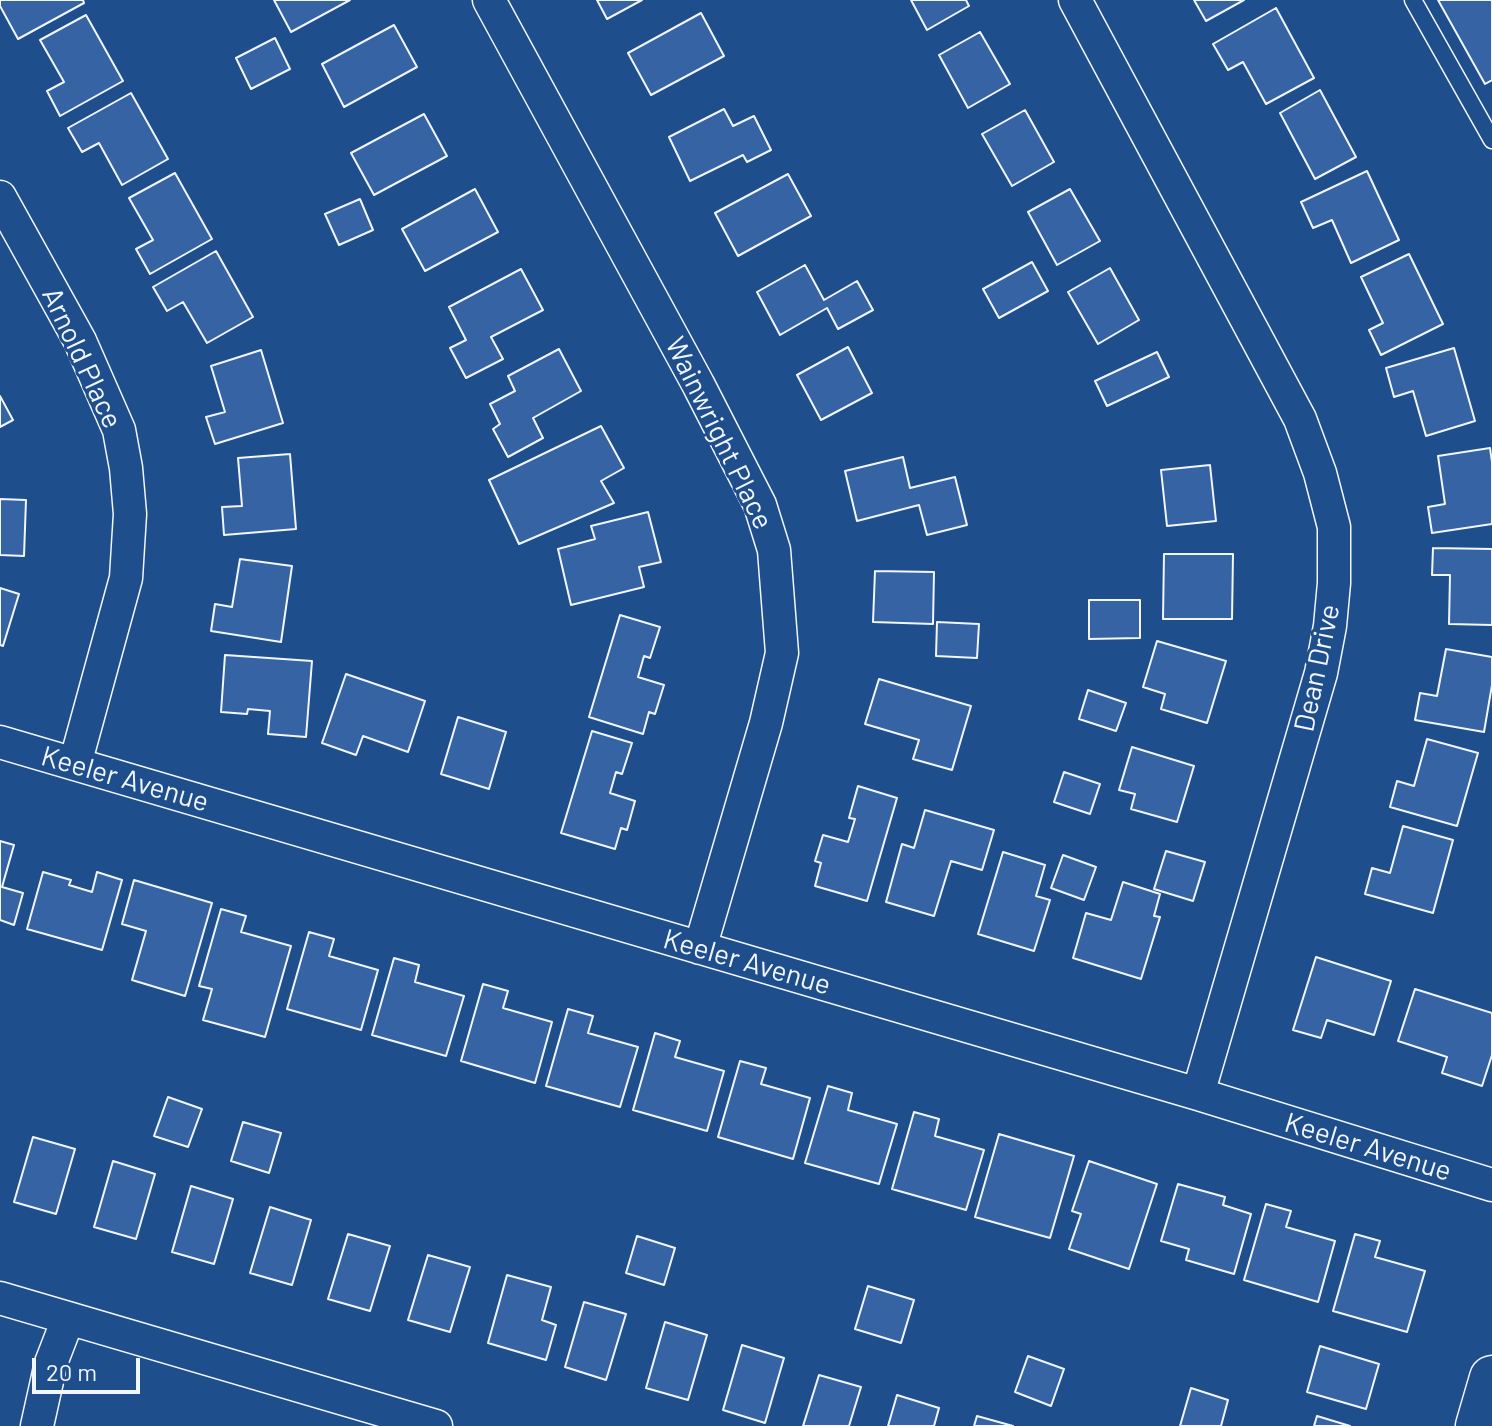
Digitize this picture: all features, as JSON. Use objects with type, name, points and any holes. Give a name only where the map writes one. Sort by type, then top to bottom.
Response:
[{"type":"main road","points":[[1478,1426],[1492,1378]]},
{"type":"street","name":"Wainwright Place","points":[[489,0],[705,398],[760,505],[774,550],[782,653],[766,723],[700,948]]},
{"type":"street","name":"Dean Drive","points":[[1075,0],[1300,419],[1320,473],[1334,527],[1334,583],[1321,673],[1198,1094]]},
{"type":"street","name":"Arnold Place","points":[[0,197],[80,341],[119,430],[126,468],[130,514],[126,578],[75,764]]},
{"type":"street","name":"Keeler Avenue","points":[[0,742],[1198,1094],[1492,1185]]},
{"type":"street","points":[[0,1298],[436,1426]]},
{"type":"street","points":[[37,1426],[51,1363],[68,1319]]},
{"type":"lane","points":[[1413,0],[1492,140]]},
{"type":"building","points":[[0,0],[83,0],[84,3],[18,39],[0,6]]},
{"type":"building","points":[[274,0],[350,0],[291,32]]},
{"type":"building","points":[[597,0],[642,0],[607,19]]},
{"type":"building","points":[[911,0],[966,0],[969,6],[927,30]]},
{"type":"building","points":[[1194,0],[1244,0],[1206,21]]},
{"type":"building","points":[[1438,0],[1492,0],[1492,80],[1485,84]]},
{"type":"building","points":[[1276,8],[1314,78],[1266,104],[1243,62],[1228,70],[1213,44]]},
{"type":"building","points":[[701,13],[724,56],[651,95],[628,53]]},
{"type":"building","points":[[86,15],[123,81],[60,116],[47,91],[64,82],[40,40]]},
{"type":"building","points":[[394,25],[417,67],[344,107],[322,64]]},
{"type":"building","points":[[980,32],[1010,84],[968,108],[939,55]]},
{"type":"building","points":[[275,38],[290,69],[251,89],[236,58]]},
{"type":"building","points":[[1320,90],[1356,157],[1315,179],[1280,113]]},
{"type":"building","points":[[131,93],[168,159],[122,185],[99,143],[82,152],[68,128]]},
{"type":"building","points":[[724,109],[733,126],[754,116],[771,150],[747,162],[743,155],[690,181],[669,137]]},
{"type":"building","points":[[1025,110],[1054,162],[1012,186],[982,134]]},
{"type":"building","points":[[424,114],[447,156],[374,195],[351,153]]},
{"type":"building","points":[[1367,171],[1399,240],[1351,263],[1332,220],[1313,228],[1301,202]]},
{"type":"building","points":[[175,173],[212,239],[150,274],[136,249],[153,240],[129,198]]},
{"type":"building","points":[[788,174],[811,216],[738,256],[715,213]]},
{"type":"building","points":[[475,189],[498,232],[425,271],[402,229]]},
{"type":"building","points":[[1070,189],[1100,241],[1057,265],[1028,212]]},
{"type":"building","points":[[360,199],[373,230],[339,245],[325,214]]},
{"type":"building","points":[[216,251],[253,317],[207,343],[183,302],[167,311],[153,287]]},
{"type":"building","points":[[1409,254],[1443,324],[1381,355],[1369,330],[1383,323],[1361,277]]},
{"type":"building","points":[[1032,262],[1048,291],[999,318],[983,289]]},
{"type":"building","points":[[805,265],[824,300],[857,281],[873,310],[838,329],[827,308],[780,335],[757,292]]},
{"type":"building","points":[[1110,268],[1139,320],[1098,344],[1068,292]]},
{"type":"building","points":[[521,269],[543,310],[491,337],[503,359],[466,378],[450,348],[466,340],[449,307]]},
{"type":"building","points":[[848,347],[872,393],[821,420],[797,375]]},
{"type":"building","points":[[1454,348],[1475,421],[1426,436],[1413,391],[1394,397],[1386,368]]},
{"type":"building","points":[[559,349],[581,391],[533,418],[543,438],[508,457],[493,429],[500,424],[490,404],[515,391],[508,376]]},
{"type":"building","points":[[261,350],[283,423],[215,444],[206,417],[225,412],[211,366]]},
{"type":"building","points":[[1157,352],[1169,377],[1107,406],[1095,381]]},
{"type":"building","points":[[0,396],[13,420],[0,427]]},
{"type":"building","points":[[601,426],[624,468],[601,481],[614,503],[519,544],[489,480]]},
{"type":"building","points":[[1490,448],[1492,524],[1432,533],[1428,507],[1445,504],[1438,456]]},
{"type":"building","points":[[290,454],[296,529],[224,535],[222,507],[242,506],[238,458]]},
{"type":"building","points":[[903,457],[910,488],[955,477],[967,525],[927,535],[919,505],[857,521],[845,471]]},
{"type":"building","points":[[1210,465],[1216,521],[1167,526],[1161,470]]},
{"type":"building","points":[[0,499],[26,500],[24,556],[0,555]]},
{"type":"building","points":[[648,512],[661,562],[639,567],[644,587],[571,605],[558,549],[595,539],[591,526]]},
{"type":"building","points":[[1433,548],[1492,549],[1492,625],[1449,624],[1450,575],[1432,575]]},
{"type":"building","points":[[1164,554],[1233,554],[1232,619],[1163,619]]},
{"type":"building","points":[[240,559],[292,566],[281,642],[211,631],[215,604],[232,607]]},
{"type":"building","points":[[875,571],[934,572],[933,624],[873,622]]},
{"type":"building","points":[[0,588],[19,594],[3,646],[0,645]]},
{"type":"building","points":[[1089,600],[1140,600],[1140,638],[1089,639]]},
{"type":"building","points":[[620,615],[660,627],[650,658],[644,656],[638,677],[664,685],[655,714],[649,712],[643,734],[589,717]]},
{"type":"building","points":[[937,622],[979,624],[977,658],[936,656]]},
{"type":"building","points":[[1157,641],[1226,661],[1207,723],[1161,709],[1165,694],[1143,687]]},
{"type":"building","points":[[1446,649],[1492,657],[1492,685],[1484,732],[1415,720],[1420,693],[1437,696]]},
{"type":"building","points":[[225,655],[312,661],[306,737],[268,734],[270,711],[248,709],[247,714],[221,712]]},
{"type":"building","points":[[346,674],[425,701],[408,752],[363,736],[356,755],[322,743]]},
{"type":"building","points":[[879,679],[971,706],[952,770],[913,759],[919,740],[865,724]]},
{"type":"building","points":[[1088,690],[1126,703],[1116,731],[1079,719]]},
{"type":"building","points":[[458,717],[506,732],[489,789],[441,774]]},
{"type":"building","points":[[592,731],[632,743],[622,774],[616,772],[610,793],[635,801],[627,830],[621,828],[615,849],[561,833]]},
{"type":"building","points":[[1427,739],[1478,753],[1457,826],[1390,807],[1397,781],[1414,786]]},
{"type":"building","points":[[1132,747],[1194,766],[1177,822],[1131,809],[1135,794],[1119,790]]},
{"type":"building","points":[[1064,772],[1100,784],[1090,814],[1054,802]]},
{"type":"building","points":[[858,786],[897,798],[867,901],[815,886],[821,863],[815,861],[823,835],[848,842],[855,819],[849,818]]},
{"type":"building","points":[[925,810],[994,830],[982,870],[951,861],[934,916],[886,902],[902,844],[914,848]]},
{"type":"building","points":[[1403,826],[1453,840],[1433,913],[1365,894],[1372,868],[1390,873]]},
{"type":"building","points":[[0,841],[14,845],[2,887],[23,893],[14,925],[0,920]]},
{"type":"building","points":[[1166,851],[1205,862],[1193,901],[1154,889]]},
{"type":"building","points":[[1003,852],[1045,865],[1036,896],[1050,900],[1034,951],[978,934]]},
{"type":"building","points":[[1063,855],[1096,867],[1084,900],[1051,888]]},
{"type":"building","points":[[43,872],[71,880],[69,885],[92,892],[97,872],[122,880],[102,950],[27,929]]},
{"type":"building","points":[[134,880],[212,903],[185,996],[132,980],[146,931],[122,924]]},
{"type":"building","points":[[1123,882],[1160,894],[1154,916],[1160,917],[1141,979],[1073,958],[1086,913],[1111,920]]},
{"type":"building","points":[[221,909],[246,916],[241,932],[291,946],[265,1037],[203,1020],[212,989],[199,986]]},
{"type":"building","points":[[309,932],[334,939],[329,956],[378,970],[361,1030],[287,1009]]},
{"type":"building","points":[[1316,957],[1391,981],[1374,1035],[1327,1020],[1321,1038],[1293,1030]]},
{"type":"building","points":[[394,958],[419,965],[415,982],[464,996],[446,1056],[372,1035]]},
{"type":"building","points":[[483,984],[508,991],[503,1008],[552,1022],[535,1083],[461,1061]]},
{"type":"building","points":[[1415,989],[1492,1013],[1492,1055],[1482,1086],[1442,1073],[1447,1057],[1398,1041]]},
{"type":"building","points":[[568,1009],[593,1016],[588,1033],[638,1047],[620,1107],[546,1086]]},
{"type":"building","points":[[655,1033],[680,1041],[675,1057],[724,1071],[707,1131],[633,1110]]},
{"type":"building","points":[[740,1061],[766,1068],[761,1084],[810,1098],[793,1159],[718,1137]]},
{"type":"building","points":[[828,1086],[852,1093],[848,1110],[897,1124],[879,1184],[805,1163]]},
{"type":"building","points":[[168,1097],[202,1109],[188,1147],[154,1136]]},
{"type":"building","points":[[914,1112],[939,1119],[935,1136],[984,1150],[966,1210],[892,1189]]},
{"type":"building","points":[[243,1122],[281,1133],[269,1173],[231,1161]]},
{"type":"building","points":[[999,1134],[1074,1156],[1050,1238],[975,1217]]},
{"type":"building","points":[[33,1137],[75,1149],[56,1214],[14,1202]]},
{"type":"building","points":[[113,1161],[155,1174],[136,1239],[94,1227]]},
{"type":"building","points":[[1089,1161],[1157,1184],[1129,1269],[1069,1249],[1081,1214],[1072,1211]]},
{"type":"building","points":[[1178,1184],[1225,1197],[1223,1205],[1251,1214],[1234,1274],[1186,1260],[1189,1249],[1161,1241]]},
{"type":"building","points":[[191,1186],[233,1199],[214,1264],[172,1252]]},
{"type":"building","points":[[1266,1204],[1291,1211],[1286,1227],[1335,1241],[1318,1302],[1244,1280]]},
{"type":"building","points":[[270,1207],[311,1220],[292,1285],[250,1273]]},
{"type":"building","points":[[348,1234],[390,1246],[370,1311],[328,1299]]},
{"type":"building","points":[[1355,1234],[1380,1241],[1375,1257],[1425,1271],[1407,1332],[1333,1311]]},
{"type":"building","points":[[637,1236],[675,1248],[664,1285],[626,1273]]},
{"type":"building","points":[[428,1255],[470,1267],[450,1332],[408,1320]]},
{"type":"building","points":[[507,1275],[551,1287],[542,1320],[556,1325],[546,1360],[488,1343]]},
{"type":"building","points":[[868,1286],[914,1300],[901,1343],[855,1329]]},
{"type":"building","points":[[584,1302],[626,1314],[606,1380],[565,1367]]},
{"type":"building","points":[[665,1322],[707,1335],[688,1400],[646,1388]]},
{"type":"building","points":[[742,1345],[784,1358],[765,1423],[723,1410]]},
{"type":"building","points":[[1320,1346],[1379,1364],[1366,1409],[1307,1392]]},
{"type":"building","points":[[1028,1356],[1064,1369],[1051,1406],[1015,1392]]},
{"type":"building","points":[[819,1375],[861,1387],[849,1426],[803,1426]]},
{"type":"building","points":[[1191,1388],[1228,1400],[1221,1426],[1180,1426]]},
{"type":"building","points":[[897,1395],[939,1408],[934,1426],[888,1426]]},
{"type":"building","points":[[977,1416],[1013,1426],[974,1426]]},
{"type":"building","points":[[1317,1416],[1350,1426],[1314,1426]]}]
